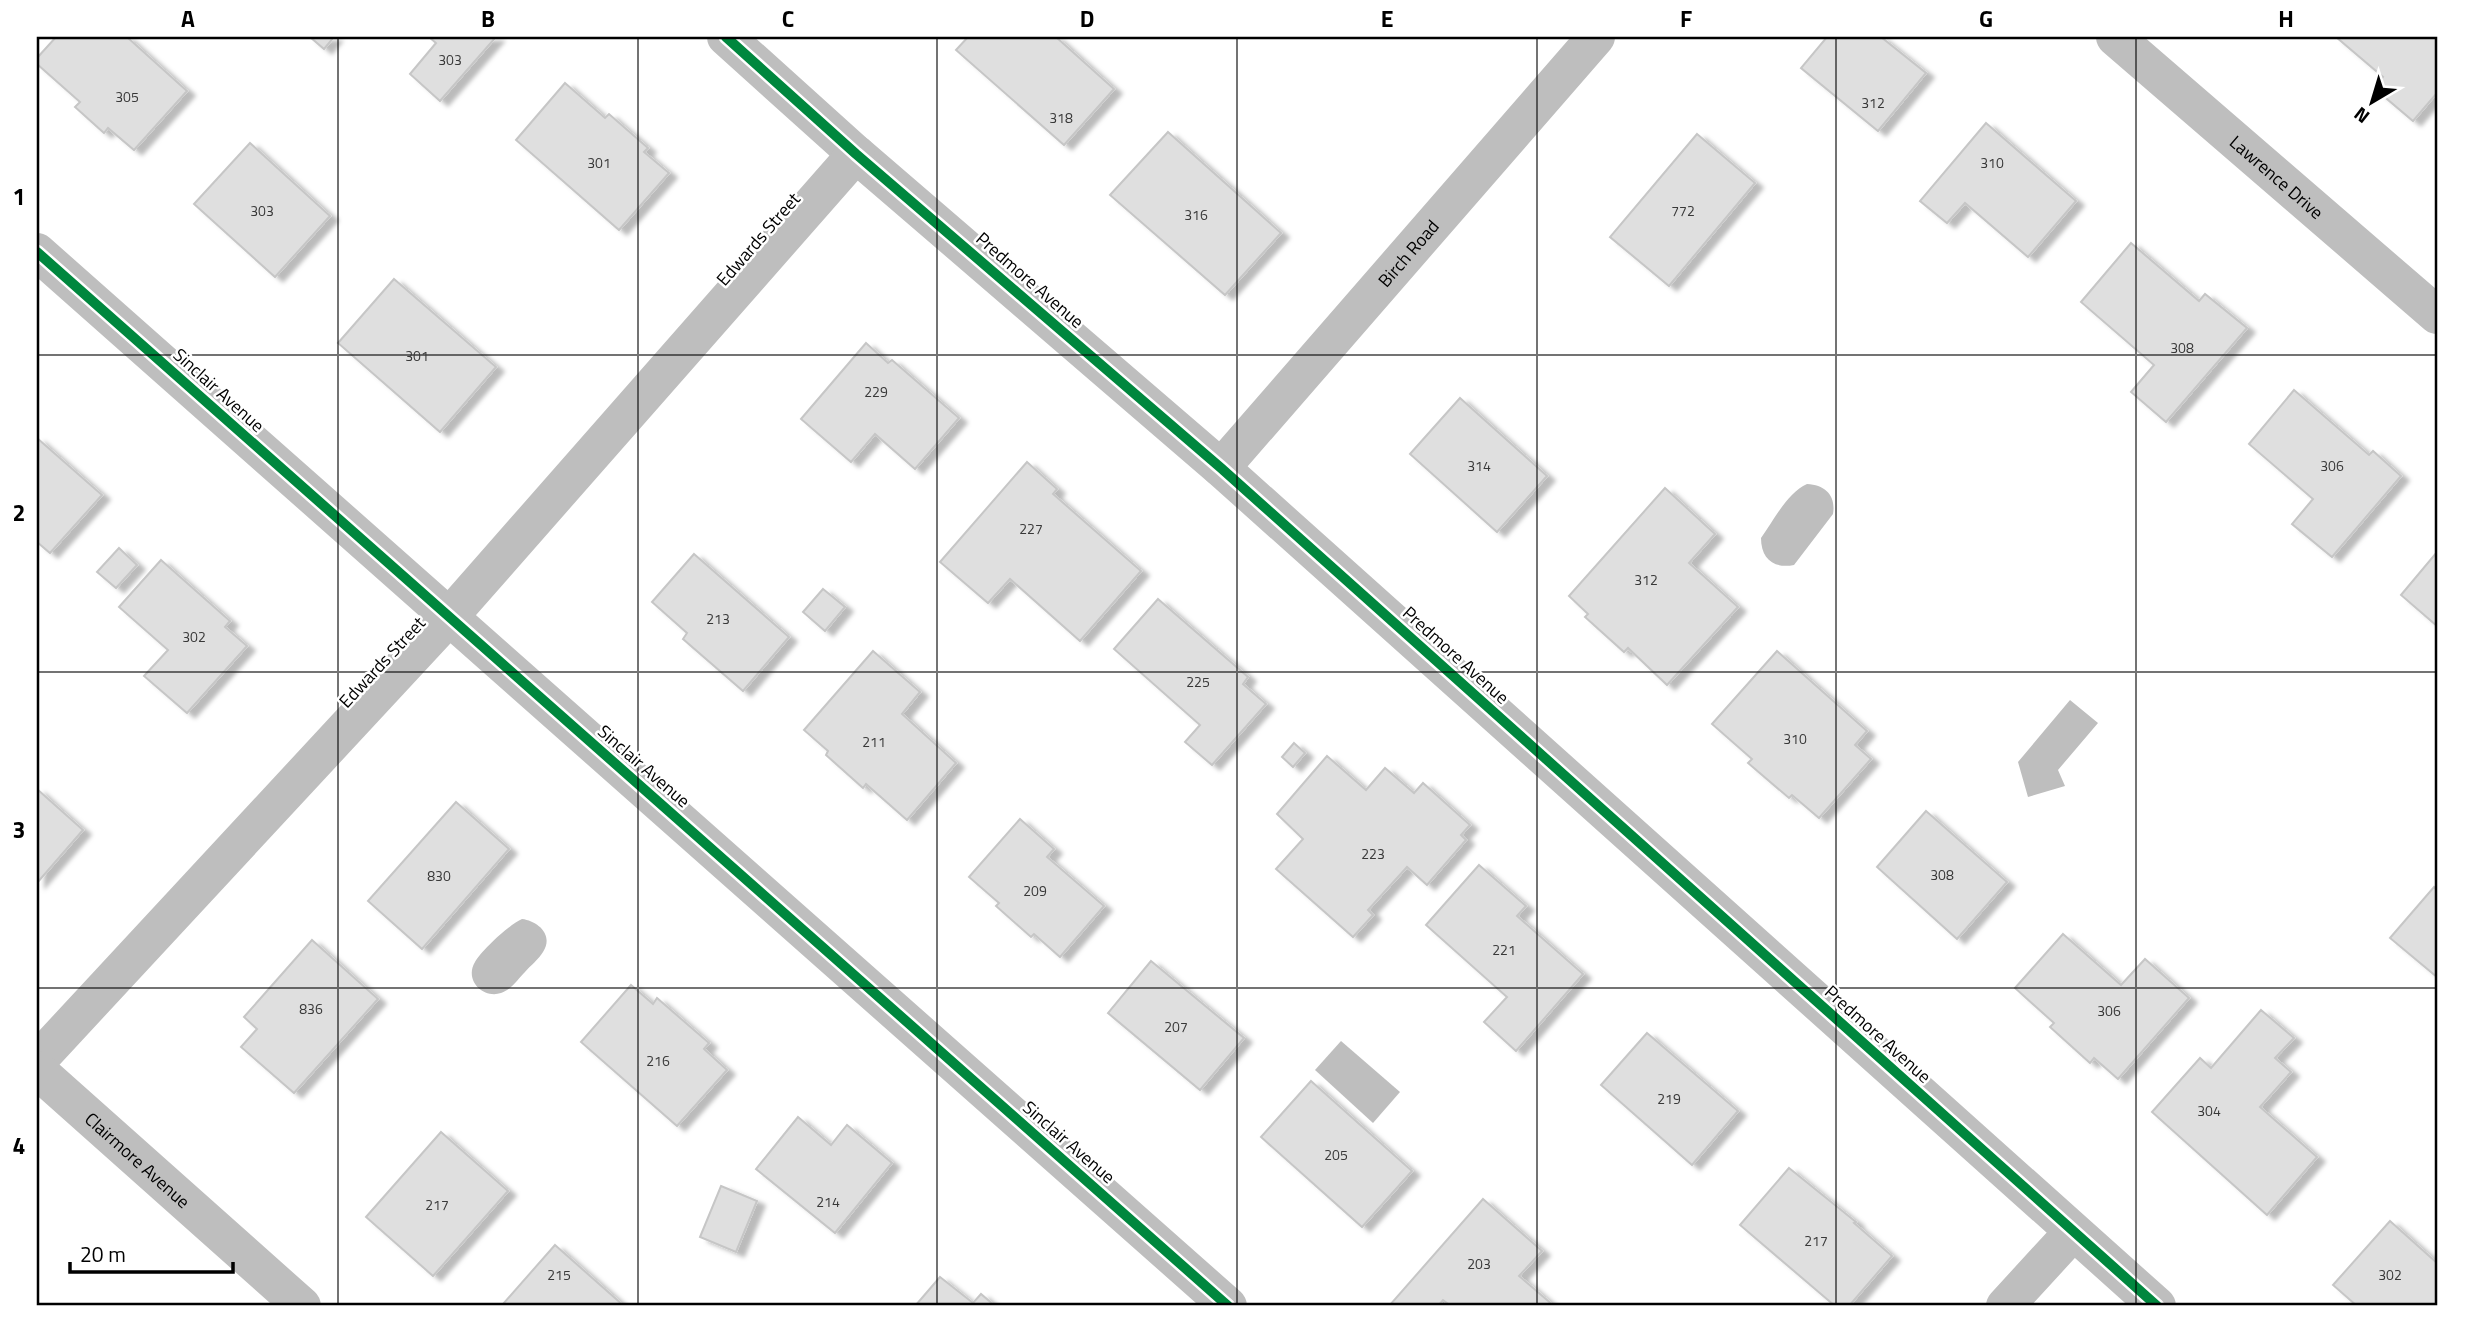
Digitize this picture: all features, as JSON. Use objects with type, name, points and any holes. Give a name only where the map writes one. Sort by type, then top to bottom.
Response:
[{"type":"street","name":"Predmore Avenue","points":[[726,37],[856,154],[1221,468],[2157,1306]]},
{"type":"street","name":"Birch Road","points":[[1221,468],[1596,37]]},
{"type":"street","name":"Lawrence Drive","points":[[2115,37],[2437,315]]},
{"type":"street","name":"Edwards Street","points":[[37,1061],[449,617],[856,154]]},
{"type":"street","name":"Sinclair Avenue","points":[[37,252],[1228,1306]]},
{"type":"street","name":"Clairmore Avenue","points":[[37,1070],[302,1306]]},
{"type":"street","points":[[2005,1306],[2073,1232]]},
{"type":"shaded area","points":[[1807,484],[1824,489],[1828,493],[1833,502],[1833,514],[1794,565],[1775,564],[1763,552],[1761,538],[1787,500]]},
{"type":"shaded area","points":[[2070,700],[2098,723],[2058,770],[2065,786],[2028,797],[2018,762]]},
{"type":"shaded area","points":[[522,919],[543,930],[547,940],[543,952],[508,989],[494,994],[482,991],[472,975],[475,962],[497,938]]},
{"type":"shaded area","points":[[1341,1041],[1400,1092],[1373,1123],[1315,1070]]},
{"type":"building","points":[[56,37],[127,37],[187,91],[134,150],[108,128],[104,133],[75,107],[80,102],[37,64],[37,58]]},
{"type":"building","points":[[310,37],[334,37],[324,49]]},
{"type":"building","points":[[429,37],[496,37],[440,101],[410,74],[436,43]]},
{"type":"building","points":[[968,37],[1056,37],[1114,89],[1064,145],[956,50]]},
{"type":"building","points":[[1827,37],[1881,37],[1926,73],[1878,131],[1801,68]]},
{"type":"building","points":[[2336,37],[2437,37],[2437,93],[2413,121],[2374,88],[2383,77]]},
{"type":"building","points":[[565,83],[605,118],[609,114],[648,148],[644,152],[669,173],[619,230],[516,140]]},
{"type":"building","points":[[1986,123],[2076,201],[2028,257],[1965,203],[1947,223],[1920,201]]},
{"type":"building","points":[[1168,132],[1281,233],[1225,295],[1110,195]]},
{"type":"building","points":[[1697,134],[1755,183],[1669,286],[1610,237]]},
{"type":"building","points":[[250,143],[330,216],[275,277],[194,204]]},
{"type":"building","points":[[2131,243],[2199,301],[2205,294],[2247,328],[2166,422],[2131,392],[2154,365],[2081,302]]},
{"type":"building","points":[[394,279],[496,367],[440,432],[338,343]]},
{"type":"building","points":[[866,343],[888,363],[892,360],[959,418],[915,469],[875,434],[851,462],[801,419]]},
{"type":"building","points":[[2294,390],[2369,455],[2373,451],[2401,476],[2332,557],[2292,524],[2313,499],[2249,444]]},
{"type":"building","points":[[1460,398],[1547,476],[1497,532],[1410,454]]},
{"type":"building","points":[[37,438],[102,495],[50,553],[37,542]]},
{"type":"building","points":[[1027,462],[1057,489],[1053,494],[1141,571],[1080,641],[1010,579],[988,603],[940,562]]},
{"type":"building","points":[[1665,488],[1715,534],[1689,563],[1738,607],[1667,685],[1628,648],[1624,652],[1585,617],[1588,614],[1569,596]]},
{"type":"building","points":[[119,548],[137,565],[116,588],[97,572]]},
{"type":"building","points":[[2437,552],[2437,626],[2401,595]]},
{"type":"building","points":[[694,554],[789,637],[743,691],[683,639],[687,633],[652,602]]},
{"type":"building","points":[[161,560],[230,621],[225,627],[247,646],[187,713],[144,676],[168,650],[119,607]]},
{"type":"building","points":[[823,589],[845,607],[825,631],[803,612]]},
{"type":"building","points":[[1158,599],[1248,677],[1243,684],[1266,704],[1212,765],[1185,742],[1200,725],[1114,649]]},
{"type":"building","points":[[873,651],[920,692],[902,714],[956,763],[907,820],[866,784],[863,788],[826,755],[828,751],[804,730]]},
{"type":"building","points":[[1777,651],[1867,731],[1855,745],[1871,759],[1819,818],[1792,795],[1789,798],[1748,763],[1752,759],[1712,724]]},
{"type":"building","points":[[1294,743],[1305,753],[1293,767],[1282,757]]},
{"type":"building","points":[[1327,756],[1366,790],[1385,768],[1414,793],[1423,783],[1470,825],[1461,835],[1466,840],[1427,885],[1407,867],[1368,910],[1373,915],[1353,937],[1276,869],[1303,839],[1277,814]]},
{"type":"building","points":[[37,789],[83,830],[37,883]]},
{"type":"building","points":[[456,802],[509,849],[422,949],[368,901]]},
{"type":"building","points":[[1926,811],[2007,882],[1957,939],[1877,867]]},
{"type":"building","points":[[1020,819],[1054,849],[1047,857],[1104,906],[1060,957],[1034,934],[1031,937],[996,906],[999,903],[969,877]]},
{"type":"building","points":[[1479,865],[1526,906],[1517,916],[1583,974],[1516,1051],[1484,1022],[1507,997],[1426,925]]},
{"type":"building","points":[[2434,887],[2437,890],[2437,977],[2390,938]]},
{"type":"building","points":[[2063,934],[2121,985],[2145,959],[2189,998],[2118,1079],[2094,1058],[2090,1063],[2050,1027],[2054,1023],[2015,988]]},
{"type":"building","points":[[312,940],[378,999],[294,1093],[241,1047],[257,1029],[244,1017]]},
{"type":"building","points":[[1151,961],[1244,1038],[1200,1090],[1108,1013]]},
{"type":"building","points":[[631,985],[653,1004],[657,998],[709,1043],[704,1049],[727,1070],[677,1126],[581,1042]]},
{"type":"building","points":[[2261,1010],[2294,1038],[2275,1058],[2291,1072],[2260,1107],[2317,1157],[2267,1215],[2152,1112],[2200,1058],[2211,1068]]},
{"type":"building","points":[[1647,1033],[1738,1111],[1692,1165],[1601,1085]]},
{"type":"building","points":[[1311,1081],[1412,1171],[1362,1227],[1261,1137]]},
{"type":"building","points":[[798,1117],[831,1145],[847,1125],[892,1163],[835,1233],[756,1169]]},
{"type":"building","points":[[441,1132],[508,1191],[433,1276],[366,1217]]},
{"type":"building","points":[[1789,1168],[1856,1222],[1854,1223],[1892,1256],[1849,1306],[1835,1306],[1740,1225]]},
{"type":"building","points":[[721,1186],[757,1201],[736,1252],[700,1237]]},
{"type":"building","points":[[1483,1199],[1542,1251],[1519,1276],[1554,1306],[1451,1306],[1443,1300],[1438,1306],[1389,1306]]},
{"type":"building","points":[[2390,1221],[2437,1263],[2437,1306],[2357,1306],[2333,1285]]},
{"type":"building","points":[[555,1245],[624,1306],[503,1304]]},
{"type":"building","points":[[940,1277],[973,1303],[981,1294],[995,1306],[915,1306]]},
{"type":"cycle path","points":[[726,37],[856,154],[1221,468],[2157,1306]]},
{"type":"cycle path","points":[[37,252],[1228,1306]]}]
